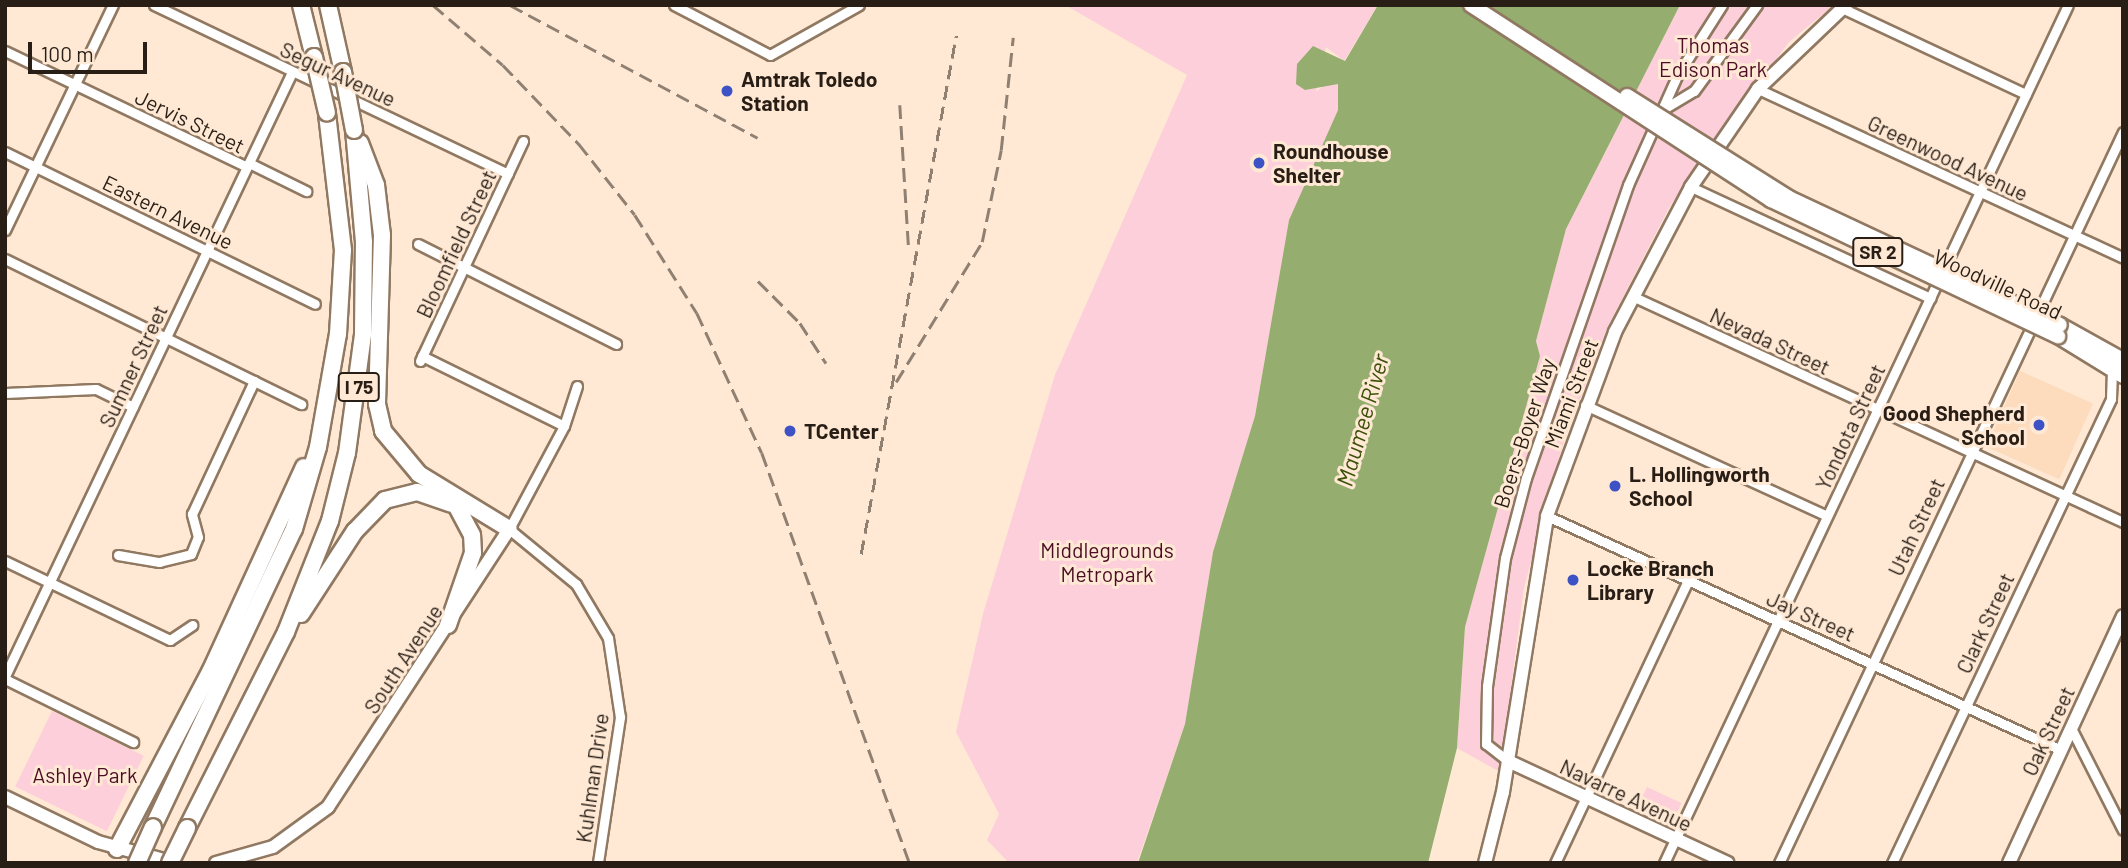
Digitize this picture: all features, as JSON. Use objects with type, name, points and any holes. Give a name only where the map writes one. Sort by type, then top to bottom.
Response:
[{"type":"highway","name":"I 75","points":[[170,863],[286,632],[330,521],[360,379],[364,242],[354,130],[329,8]]},
{"type":"highway","name":"I 75","points":[[137,863],[294,529],[336,350],[343,250],[327,113],[301,9]]},
{"type":"highway","points":[[354,130],[376,185],[382,235],[377,404],[383,431],[419,474],[509,529]]},
{"type":"highway","points":[[117,849],[284,520],[336,350]]},
{"type":"highway","points":[[286,632],[355,531],[385,500],[417,492],[509,529]]},
{"type":"highway","points":[[448,625],[473,553],[472,536],[457,507]]},
{"type":"main road","name":"SR 2","points":[[1471,5],[1705,152]]},
{"type":"main road","name":"SR 2","points":[[1488,5],[1705,152]]},
{"type":"main road","name":"Woodville Road","points":[[1705,152],[1790,198],[2059,331],[2119,367]]},
{"type":"main road","name":"Woodville Road","points":[[2059,331],[2116,350],[2119,367]]},
{"type":"street","points":[[5,230],[113,5]]},
{"type":"street","name":"Segur Avenue","points":[[154,5],[508,174]]},
{"type":"street","points":[[674,5],[770,55],[859,5]]},
{"type":"street","name":"Boers-Boyer Way","points":[[1508,761],[1488,750],[1485,738],[1505,558],[1554,392],[1657,117],[1722,5]]},
{"type":"street","points":[[1657,117],[1694,91],[1757,5]]},
{"type":"street","name":"Yondota Street","points":[[1664,863],[2068,5]]},
{"type":"street","points":[[1844,7],[2026,94]]},
{"type":"street","name":"Miami Street","points":[[1485,863],[1508,761],[1547,516],[1585,405],[1632,296],[1690,187],[1758,89],[1844,7]]},
{"type":"street","name":"Jervis Street","points":[[5,51],[306,191]]},
{"type":"street","name":"Sumner Street","points":[[5,678],[292,72]]},
{"type":"street","name":"Greenwood Avenue","points":[[1758,89],[2123,258]]},
{"type":"street","name":"Utah Street","points":[[1779,863],[1871,662],[2123,132]]},
{"type":"street","name":"Bloomfield Street","points":[[523,141],[421,358],[566,422]]},
{"type":"street","name":"Eastern Avenue","points":[[5,152],[315,304]]},
{"type":"street","points":[[1690,187],[1930,298]]},
{"type":"street","points":[[418,244],[616,344]]},
{"type":"street","points":[[5,259],[301,404]]},
{"type":"street","name":"Nevada Street","points":[[1632,296],[2123,522]]},
{"type":"street","name":"Clark Street","points":[[1892,863],[2111,399],[2119,367]]},
{"type":"street","points":[[118,555],[159,562],[191,554],[197,545],[192,514],[254,381]]},
{"type":"street","name":"South Avenue","points":[[216,863],[273,847],[328,807],[509,529],[566,422],[578,386]]},
{"type":"street","points":[[5,393],[96,389],[133,407]]},
{"type":"street","points":[[2111,399],[2123,393]]},
{"type":"street","points":[[1585,405],[1828,516]]},
{"type":"street","name":"Jay Street","points":[[1547,516],[2061,750]]},
{"type":"street","name":"Kuhlman Drive","points":[[509,529],[576,584],[608,638],[620,717],[598,863]]},
{"type":"street","points":[[5,561],[170,640],[192,625]]},
{"type":"street","points":[[1555,863],[1688,580]]},
{"type":"street","name":"Oak Street","points":[[2013,859],[2123,616]]},
{"type":"street","points":[[5,678],[133,742]]},
{"type":"street","points":[[2071,728],[2123,830]]},
{"type":"street","name":"Navarre Avenue","points":[[1508,761],[1728,863]]},
{"type":"street","points":[[5,797],[117,849],[175,863]]},
{"type":"shaded area","name":"Good Shepherd School","points":[[2020,371],[2093,404],[2059,479],[1986,447]]},
{"type":"green space","name":"Middlegrounds Metropark","points":[[1065,5],[1378,5],[1344,61],[1326,47],[1316,92],[1329,81],[1339,84],[1338,110],[1289,220],[1255,416],[1213,552],[1185,724],[1137,863],[1009,863],[987,840],[999,814],[956,732],[983,614],[1055,375],[1187,75]]},
{"type":"green space","name":"Thomas Edison Park","points":[[1680,5],[1834,5],[1789,42],[1670,206],[1607,328],[1563,444],[1524,588],[1500,772],[1457,748],[1465,627],[1540,356],[1536,341],[1566,229]]},
{"type":"green space","name":"Ashley Park","points":[[52,711],[144,756],[107,831],[15,786]]},
{"type":"green space","points":[[1647,787],[1681,803],[1672,824],[1637,808]]},
{"type":"water","name":"Maumee River","points":[[1378,5],[1680,5],[1566,229],[1536,341],[1540,356],[1465,627],[1457,748],[1428,863],[1138,863],[1185,724],[1213,552],[1255,416],[1289,220],[1338,110],[1338,84],[1305,90],[1296,84],[1297,64],[1313,46],[1345,61]]},
{"type":"railway","points":[[433,5],[503,65],[579,144],[635,215],[697,313],[762,453],[910,863]]},
{"type":"railway","points":[[510,5],[758,138]]},
{"type":"railway","points":[[861,554],[956,36]]},
{"type":"railway","points":[[896,382],[982,242],[1001,150],[1013,38]]},
{"type":"railway","points":[[900,105],[909,252]]},
{"type":"railway","points":[[758,281],[800,323],[826,363]]},
{"type":"place","name":"Amtrak Toledo Station","points":[[727,91]]},
{"type":"place","name":"Roundhouse Shelter","points":[[1259,163]]},
{"type":"place","name":"Good Shepherd School","points":[[2039,425]]},
{"type":"place","name":"TCenter","points":[[790,431]]},
{"type":"place","name":"L. Hollingworth School","points":[[1615,486]]},
{"type":"place","name":"Locke Branch Library","points":[[1573,580]]}]
